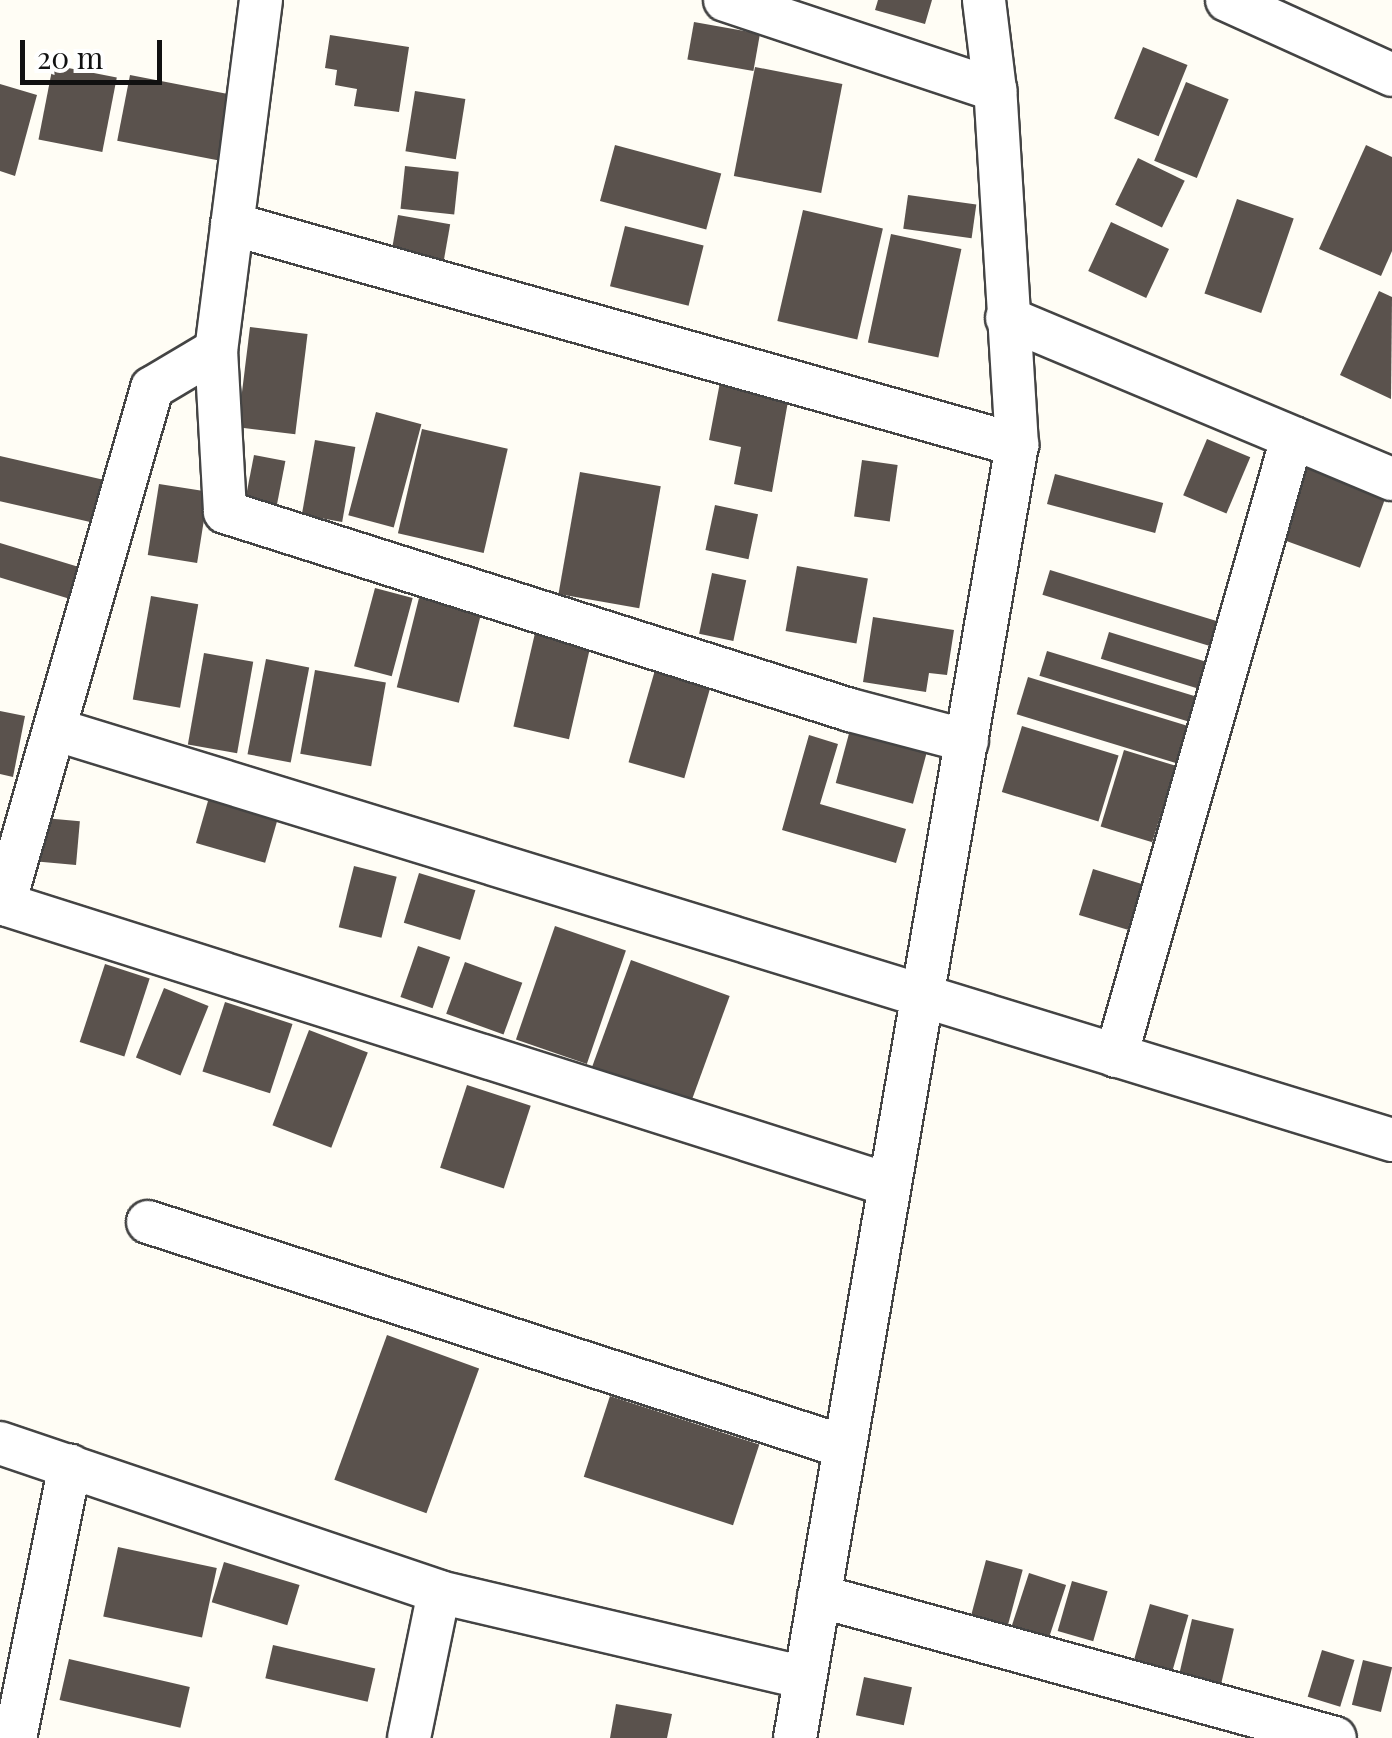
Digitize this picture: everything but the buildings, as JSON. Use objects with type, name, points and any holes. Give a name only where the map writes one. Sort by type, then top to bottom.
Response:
[{"type":"street","points":[[261,0],[216,350],[225,512],[850,710],[968,741]]},
{"type":"street","points":[[725,0],[995,90]]},
{"type":"street","points":[[795,1738],[1017,445],[1006,318],[995,90],[984,0]]},
{"type":"street","points":[[1227,0],[1392,75]]},
{"type":"street","points":[[232,224],[1017,445]]},
{"type":"street","points":[[1006,318],[1392,480]]},
{"type":"street","points":[[216,350],[152,388],[4,904],[890,1185]]},
{"type":"street","points":[[1116,1056],[1292,438]]},
{"type":"street","points":[[57,730],[1392,1140]]},
{"type":"street","points":[[148,1222],[845,1447]]},
{"type":"street","points":[[0,1443],[439,1592],[805,1678]]},
{"type":"street","points":[[15,1738],[70,1466]]},
{"type":"street","points":[[409,1738],[439,1592]]},
{"type":"street","points":[[818,1596],[1335,1738]]}]
